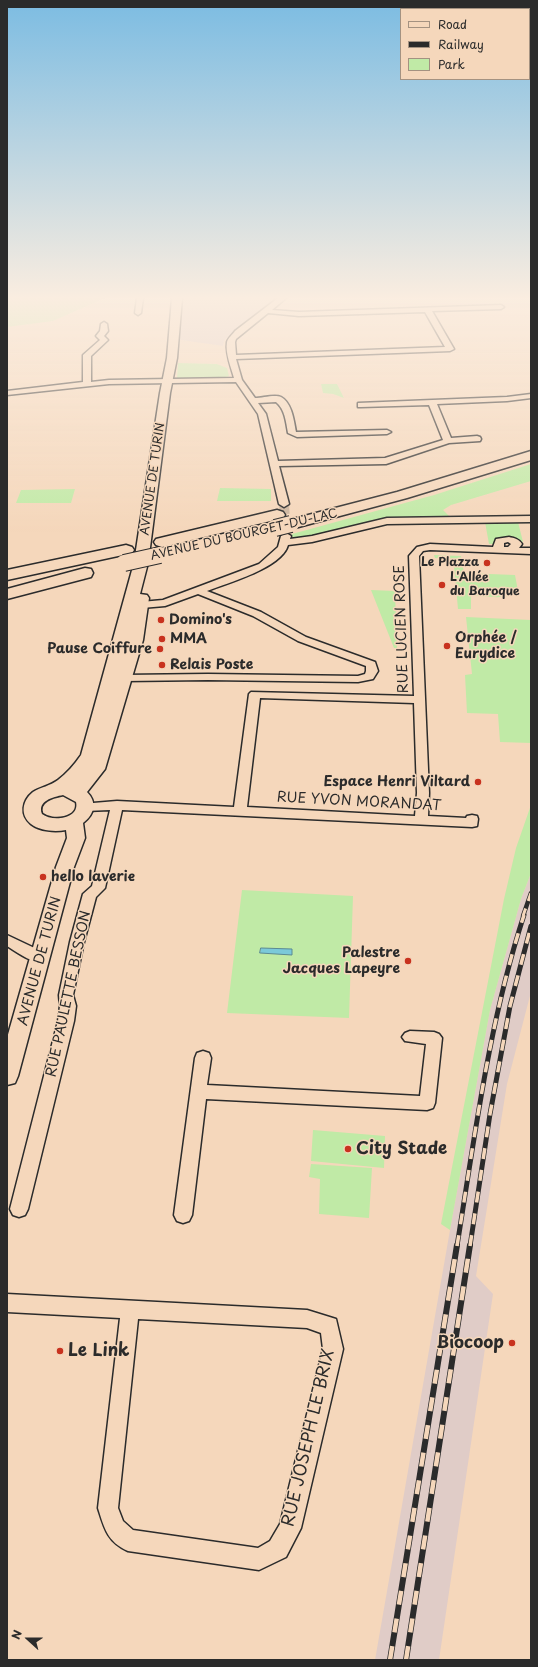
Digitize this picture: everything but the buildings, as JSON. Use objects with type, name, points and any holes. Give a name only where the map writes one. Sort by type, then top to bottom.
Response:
[{"type":"highway","points":[[284,523],[531,443]]},
{"type":"highway","name":"AVENUE DU BOURGET-DU-LAC","points":[[124,555],[364,506],[481,472],[531,455]]},
{"type":"highway","name":"AVENUE DU BOURGET-DU-LAC","points":[[161,548],[211,531],[284,523]]},
{"type":"highway","points":[[7,568],[124,555]]},
{"type":"highway","points":[[7,594],[85,573],[124,555]]},
{"type":"highway","points":[[7,575],[124,555]]},
{"type":"highway","points":[[7,591],[85,573]]},
{"type":"main road","name":"AVENUE DE TURIN","points":[[8,1069],[65,867],[76,838],[79,806],[96,769],[136,640],[136,605],[141,563],[169,376]]},
{"type":"main road","name":"AVENUE DE TURIN","points":[[55,790],[69,782],[81,769],[89,756],[136,605]]},
{"type":"main road","points":[[55,790],[71,790],[79,806],[66,824],[49,825],[37,820],[33,816],[32,806],[36,799],[41,795],[55,790]]},
{"type":"main road","name":"AVENUE DE TURIN","points":[[49,825],[60,834],[64,845],[65,867]]},
{"type":"street","points":[[87,376],[87,384]]},
{"type":"street","points":[[136,605],[164,603],[199,591],[262,566],[278,554],[284,523],[274,464],[262,414],[238,380],[237,376]]},
{"type":"street","points":[[7,393],[87,384],[238,380]]},
{"type":"street","points":[[361,405],[508,399],[531,396]]},
{"type":"street","points":[[254,401],[278,399],[284,403],[288,410],[292,433],[297,435],[387,432]]},
{"type":"street","points":[[432,402],[448,441]]},
{"type":"street","points":[[274,464],[386,461],[448,441],[478,439]]},
{"type":"street","points":[[284,523],[312,539],[387,521],[531,519]]},
{"type":"street","name":"RUE LUCIEN ROSE","points":[[421,820],[424,793],[414,556],[420,549],[430,547],[531,551]]},
{"type":"street","points":[[124,678],[208,677],[358,679],[369,677],[372,671],[371,664],[302,638],[257,614],[199,591]]},
{"type":"street","points":[[240,811],[255,694],[420,700]]},
{"type":"street","name":"RUE YVON MORANDAT","points":[[79,806],[117,805],[472,823],[472,819]]},
{"type":"street","name":"RUE PAULETTE BESSON","points":[[19,1209],[66,1021],[68,1006],[66,994],[77,942],[90,894],[98,888],[117,805]]},
{"type":"street","points":[[7,940],[40,957]]},
{"type":"street","points":[[200,1092],[427,1103],[434,1038],[410,1037]]},
{"type":"street","points":[[183,1214],[200,1092],[203,1058]]},
{"type":"street","name":"RUE JOSEPH LE BRIX","points":[[7,1304],[130,1310],[307,1319],[329,1326],[333,1349],[290,1528],[278,1549],[259,1558],[128,1540],[115,1528],[108,1508],[130,1310]]},
{"type":"shaded area","points":[[531,873],[531,992],[507,1084],[476,1276],[493,1294],[439,1660],[375,1660],[490,1010],[521,899]]},
{"type":"green space","points":[[177,376],[229,376],[223,378],[177,378]]},
{"type":"green space","points":[[321,384],[337,384],[344,398],[333,394],[323,393]]},
{"type":"green space","points":[[531,464],[531,481],[451,505],[443,510],[451,518],[387,518],[305,537],[292,537],[292,534],[434,495]]},
{"type":"green space","points":[[220,488],[271,489],[271,501],[217,501]]},
{"type":"green space","points":[[75,489],[71,503],[16,503],[21,490]]},
{"type":"green space","points":[[485,522],[518,522],[523,542],[508,536],[497,540],[493,544],[489,544]]},
{"type":"green space","points":[[434,555],[461,556],[464,573],[515,575],[518,591],[509,596],[503,597],[471,595],[471,609],[458,609],[454,566],[457,566],[457,559],[435,558]]},
{"type":"green space","points":[[371,590],[395,591],[397,648],[394,648]]},
{"type":"green space","points":[[466,617],[531,620],[531,743],[500,742],[498,714],[467,713],[465,675],[472,674]]},
{"type":"green space","points":[[531,805],[531,873],[521,899],[490,1010],[450,1230],[441,1224],[504,899],[516,848]]},
{"type":"green space","points":[[242,890],[353,896],[349,1018],[227,1013]]},
{"type":"green space","name":"City Stade","points":[[313,1130],[385,1136],[384,1168],[311,1161]]},
{"type":"green space","points":[[311,1164],[372,1168],[369,1218],[319,1214],[320,1179],[309,1177]]},
{"type":"water","points":[[261,948],[292,949],[292,955],[260,953]]},
{"type":"tunnel","points":[[284,504],[286,534]]},
{"type":"railway","points":[[523,916],[531,893]]},
{"type":"railway","points":[[457,1246],[492,1037],[501,996],[524,915]]},
{"type":"railway","points":[[470,1246],[490,1114],[510,1006],[531,926]]},
{"type":"railway","points":[[390,1660],[457,1245]]},
{"type":"railway","points":[[406,1660],[470,1245]]},
{"type":"place","name":"Le Plazza","points":[[487,563]]},
{"type":"place","name":"L'Allée du Baroque","points":[[442,585]]},
{"type":"place","name":"Domino's","points":[[161,620]]},
{"type":"place","name":"MMA","points":[[162,639]]},
{"type":"place","name":"Orphée / Eurydice","points":[[447,646]]},
{"type":"place","name":"Pause Coiffure","points":[[160,649]]},
{"type":"place","name":"Relais Poste","points":[[162,665]]},
{"type":"place","name":"Espace Henri Viltard","points":[[478,782]]},
{"type":"place","name":"hello laverie","points":[[43,877]]},
{"type":"place","name":"Palestre Jacques Lapeyre","points":[[408,961]]},
{"type":"place","name":"City Stade","points":[[348,1149]]},
{"type":"place","name":"Biocoop","points":[[512,1343]]},
{"type":"place","name":"Le Link","points":[[60,1351]]}]
